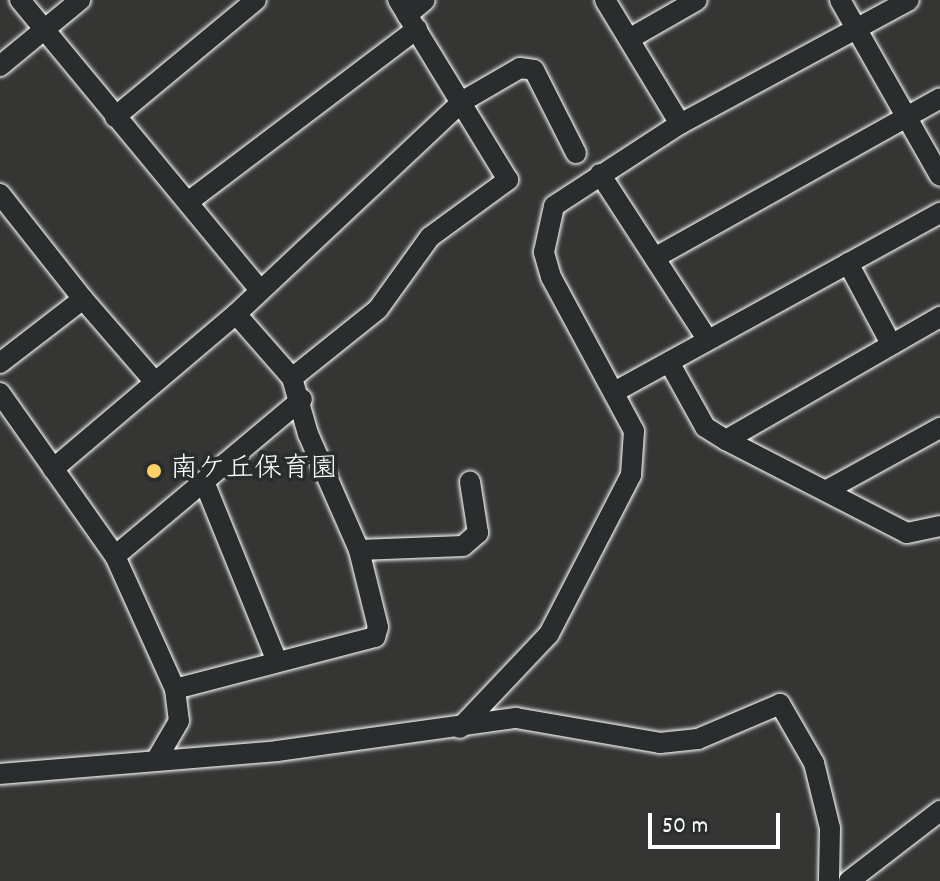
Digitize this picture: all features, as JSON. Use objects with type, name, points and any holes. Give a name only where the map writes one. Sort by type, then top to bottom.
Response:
[{"type":"street","points":[[20,0],[259,289]]},
{"type":"street","points":[[0,66],[80,0]]},
{"type":"street","points":[[115,117],[256,0]]},
{"type":"street","points":[[188,202],[425,0]]},
{"type":"street","points":[[605,0],[680,124]]},
{"type":"street","points":[[629,39],[697,0]]},
{"type":"street","points":[[840,0],[940,176]]},
{"type":"street","points":[[460,728],[549,634],[631,475],[634,431],[616,391],[551,277],[544,252],[554,206],[680,124],[909,0]]},
{"type":"street","points":[[292,378],[378,309],[430,237],[508,180],[463,101],[407,15]]},
{"type":"street","points":[[53,469],[236,314],[259,289],[463,101],[520,68],[534,70],[576,153]]},
{"type":"street","points":[[656,257],[940,98]]},
{"type":"street","points":[[600,174],[708,340]]},
{"type":"street","points":[[0,194],[83,299],[154,381]]},
{"type":"street","points":[[616,391],[940,213]]},
{"type":"street","points":[[848,263],[891,344]]},
{"type":"street","points":[[0,363],[83,299]]},
{"type":"street","points":[[175,689],[375,637],[359,550],[308,434],[302,399],[292,378],[236,314]]},
{"type":"street","points":[[726,440],[940,317]]},
{"type":"street","points":[[669,362],[705,427],[726,440],[829,489],[907,533],[940,526]]},
{"type":"street","points":[[0,393],[115,556],[175,689],[179,721],[158,757]]},
{"type":"street","points":[[115,556],[205,484],[302,399]]},
{"type":"street","points":[[829,489],[940,428]]},
{"type":"street","points":[[359,550],[463,546],[478,533],[470,482]]},
{"type":"street","points":[[205,484],[277,661]]},
{"type":"street","points":[[0,774],[460,728],[516,718],[660,743],[698,739],[780,704],[814,763],[830,828],[829,881]]},
{"type":"street","points":[[849,881],[940,811]]},
{"type":"place","name":"南ケ丘保育園","points":[[154,471]]}]
